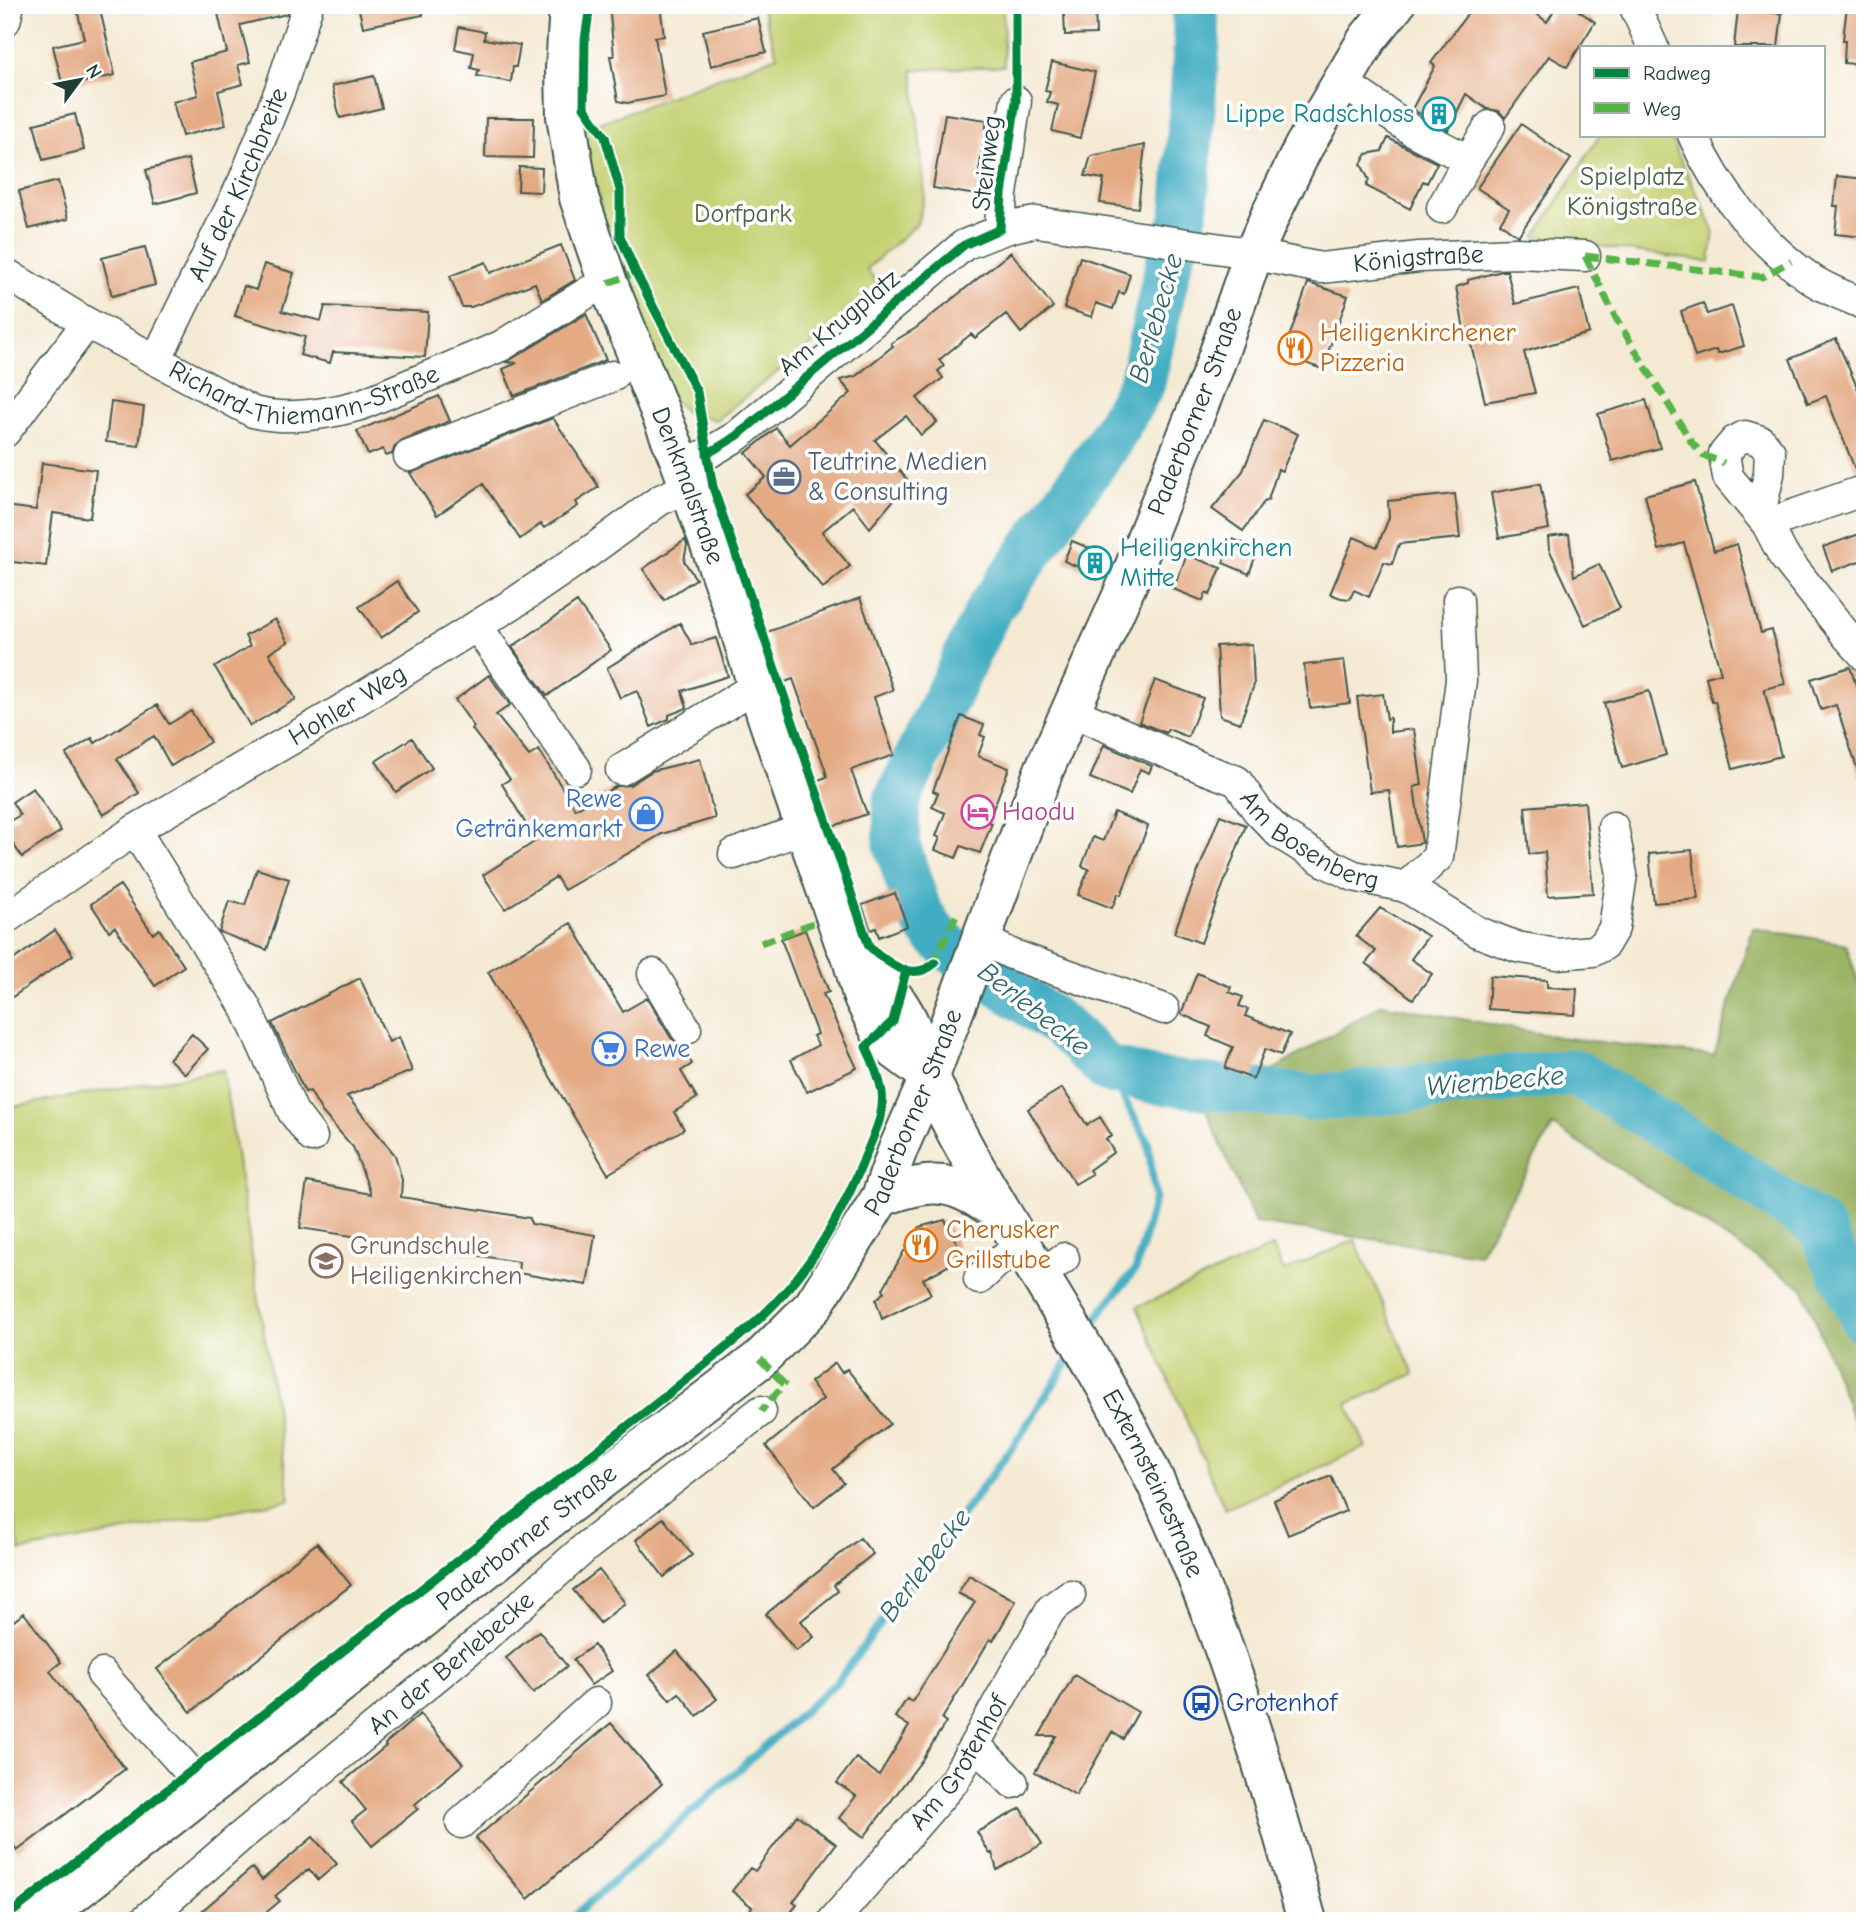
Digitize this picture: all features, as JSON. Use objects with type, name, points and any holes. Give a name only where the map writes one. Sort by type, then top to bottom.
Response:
[{"type":"main road","name":"Denkmalstraße","points":[[569,5],[565,69],[566,116],[579,198],[608,283],[685,475],[735,615],[862,995],[881,1033],[895,1050],[930,1076]]},
{"type":"main road","name":"Paderborner Straße","points":[[38,1921],[560,1511],[770,1351],[813,1306],[881,1197],[982,940],[1044,770],[1130,578],[1213,370],[1253,255],[1303,148],[1368,38],[1395,5]]},
{"type":"main road","name":"Externsteinestraße","points":[[930,1076],[966,1152],[1003,1214],[1042,1260],[1066,1321],[1142,1455],[1205,1597],[1258,1747],[1307,1921]]},
{"type":"main road","points":[[881,1197],[914,1185],[938,1184],[961,1189],[1003,1214]]},
{"type":"street","points":[[5,21],[9,5]]},
{"type":"street","name":"Auf der Kirchbreite","points":[[156,360],[244,180],[280,90],[308,5]]},
{"type":"street","points":[[1634,5],[1653,46]]},
{"type":"street","points":[[1342,82],[1413,131],[1468,160]]},
{"type":"street","name":"Steinweg","points":[[1000,229],[1002,194],[1016,101]]},
{"type":"street","points":[[1442,208],[1490,126]]},
{"type":"street","points":[[1694,136],[1727,197],[1765,240],[1812,280],[1865,305]]},
{"type":"street","name":"Am Krugplatz","points":[[685,475],[707,454],[737,436],[964,245],[1000,229],[1037,222],[1144,236],[1253,255]]},
{"type":"street","name":"Königstraße","points":[[1253,255],[1321,268],[1419,257],[1516,253],[1585,256]]},
{"type":"street","name":"Richard-Thiemann-Straße","points":[[5,272],[87,323],[253,412],[267,416],[340,411],[360,405],[501,346],[590,291],[608,283]]},
{"type":"street","points":[[5,432],[87,323]]},
{"type":"street","points":[[409,456],[613,376]]},
{"type":"street","points":[[1767,524],[1762,505],[1769,474],[1770,452],[1761,441],[1745,436],[1728,447],[1724,454],[1728,477],[1767,524],[1783,555],[1865,656]]},
{"type":"street","name":"Hohler Weg","points":[[5,919],[135,830],[338,712],[477,626],[589,552],[660,500],[685,475]]},
{"type":"street","points":[[1767,524],[1865,490]]},
{"type":"street","name":"Am Bosenberg","points":[[1406,887],[1438,856],[1461,680],[1458,600]]},
{"type":"street","points":[[477,626],[576,769]]},
{"type":"street","points":[[621,770],[745,693],[759,690]]},
{"type":"street","name":"Am Bosenberg","points":[[1070,711],[1237,781],[1279,834],[1327,863],[1354,876],[1406,887],[1478,932],[1517,947],[1557,954],[1593,951],[1604,945],[1614,928],[1622,874],[1613,827]]},
{"type":"street","points":[[734,854],[805,828]]},
{"type":"street","points":[[135,830],[246,1008],[292,1112],[312,1136]]},
{"type":"street","points":[[982,940],[1011,954],[1164,1009]]},
{"type":"street","points":[[653,974],[686,1029]]},
{"type":"street","points":[[979,1279],[996,1262],[1042,1260]]},
{"type":"street","name":"An der Berlebecke","points":[[144,1921],[240,1837],[480,1641],[587,1546],[761,1411]]},
{"type":"street","points":[[560,1511],[587,1546]]},
{"type":"street","name":"Am Grotenhof","points":[[833,1921],[954,1781],[1051,1609],[1070,1595]]},
{"type":"street","points":[[102,1674],[205,1789]]},
{"type":"street","points":[[461,1823],[596,1703]]},
{"type":"street","points":[[975,1745],[1013,1783]]},
{"type":"green space","name":"Dorfpark","points":[[761,5],[1003,5],[1004,66],[913,70],[925,194],[917,224],[867,269],[882,290],[716,420],[686,412],[673,400],[623,284],[580,130],[777,56]]},
{"type":"green space","name":"Spielplatz Königstraße","points":[[1599,136],[1669,136],[1714,230],[1710,262],[1535,237]]},
{"type":"green space","points":[[1753,928],[1846,944],[1865,1003],[1865,1452],[1803,1288],[1553,1126],[1479,1254],[1255,1223],[1188,1069],[1252,1083],[1382,1004],[1558,1037],[1714,1056]]},
{"type":"green space","points":[[223,1070],[290,1500],[20,1551],[5,1474],[5,1108]]},
{"type":"green space","points":[[1355,1240],[1414,1374],[1347,1404],[1366,1447],[1225,1509],[1137,1307],[1273,1247],[1284,1271]]},
{"type":"building","points":[[76,5],[99,5],[115,75],[63,87],[53,46],[84,39]]},
{"type":"building","points":[[216,5],[289,6],[287,14],[240,25],[250,62],[238,65],[243,84],[218,91],[226,125],[182,136],[173,102],[198,95],[190,62],[227,52]]},
{"type":"building","points":[[358,5],[422,5],[423,15],[363,27]]},
{"type":"building","points":[[609,5],[660,5],[664,36],[655,37],[665,96],[627,103],[618,101],[610,56],[614,56]]},
{"type":"building","points":[[1071,5],[1095,5],[1096,34],[1065,35],[1064,13],[1071,13]]},
{"type":"building","points":[[1474,5],[1525,5],[1547,22],[1557,5],[1570,5],[1595,22],[1567,67],[1549,56],[1505,118],[1499,111],[1487,109],[1466,94],[1448,130],[1412,109],[1435,66],[1431,63]]},
{"type":"building","points":[[1847,5],[1865,5],[1865,65],[1844,63],[1843,40]]},
{"type":"building","points":[[1738,9],[1782,14],[1778,46],[1734,46]]},
{"type":"building","points":[[758,18],[766,52],[711,66],[703,31]]},
{"type":"building","points":[[459,27],[485,32],[484,39],[520,45],[511,82],[477,76],[479,70],[471,68],[474,53],[455,49]]},
{"type":"building","points":[[1052,62],[1095,72],[1080,138],[1052,131],[1058,105],[1047,102],[1050,92],[1045,91]]},
{"type":"building","points":[[374,76],[382,108],[340,118],[332,86]]},
{"type":"building","points":[[75,114],[84,150],[43,160],[34,124]]},
{"type":"building","points":[[945,114],[987,120],[979,172],[987,173],[983,196],[933,188]]},
{"type":"building","points":[[486,118],[534,118],[533,158],[485,157]]},
{"type":"building","points":[[1521,124],[1571,159],[1518,236],[1500,223],[1509,209],[1477,188]]},
{"type":"building","points":[[1388,138],[1437,163],[1427,183],[1423,181],[1410,209],[1366,186],[1369,180],[1361,164],[1367,154],[1382,151]]},
{"type":"building","points":[[1145,145],[1138,208],[1100,203],[1104,179],[1085,176],[1091,156]]},
{"type":"building","points":[[188,159],[196,193],[155,204],[146,170]]},
{"type":"building","points":[[519,167],[542,168],[541,192],[518,191]]},
{"type":"building","points":[[1837,176],[1865,179],[1865,237],[1835,234]]},
{"type":"building","points":[[58,181],[68,219],[29,229],[19,191]]},
{"type":"building","points":[[561,245],[575,280],[542,300],[535,283],[471,307],[462,307],[450,276],[486,262],[490,273]]},
{"type":"building","points":[[145,247],[155,285],[112,296],[102,258]]},
{"type":"building","points":[[1011,252],[1053,307],[1021,333],[1006,314],[975,338],[971,334],[939,360],[944,366],[938,371],[943,378],[917,398],[937,422],[921,435],[906,416],[875,440],[909,482],[870,528],[853,506],[822,532],[850,566],[823,588],[745,494],[766,477],[746,453],[776,428],[790,445],[851,393],[840,380],[856,376],[893,346],[891,343],[916,328]]},
{"type":"building","points":[[1080,257],[1130,274],[1124,294],[1119,292],[1113,309],[1096,303],[1092,317],[1064,308]]},
{"type":"building","points":[[264,264],[294,273],[282,311],[321,321],[325,306],[428,312],[425,357],[333,352],[330,363],[300,355],[305,337],[235,316],[244,286],[256,290]]},
{"type":"building","points":[[1507,271],[1515,304],[1579,289],[1589,333],[1524,352],[1535,393],[1485,402],[1467,328],[1464,329],[1456,287],[1468,283],[1468,280]]},
{"type":"building","points":[[1308,283],[1348,296],[1322,369],[1283,355]]},
{"type":"building","points":[[1703,303],[1707,314],[1732,306],[1744,346],[1718,354],[1716,350],[1695,357],[1681,311]]},
{"type":"building","points":[[586,314],[606,360],[514,396],[503,369],[517,363],[507,362]]},
{"type":"building","points":[[1836,339],[1865,405],[1865,473],[1857,474],[1826,396],[1808,403],[1790,359]]},
{"type":"building","points":[[439,396],[450,421],[402,440],[395,446],[392,454],[386,456],[383,449],[368,455],[357,431]]},
{"type":"building","points":[[1646,400],[1660,448],[1612,461],[1598,414]]},
{"type":"building","points":[[111,402],[144,407],[139,446],[106,442]]},
{"type":"building","points":[[553,418],[599,487],[576,502],[578,506],[544,528],[541,524],[520,539],[483,484],[437,515],[410,473]]},
{"type":"building","points":[[1264,420],[1298,434],[1282,471],[1278,469],[1268,500],[1243,531],[1212,509],[1243,471]]},
{"type":"building","points":[[42,463],[96,470],[90,518],[53,513],[46,566],[5,561],[5,506],[36,510]]},
{"type":"building","points":[[1695,482],[1714,551],[1737,544],[1761,633],[1772,630],[1785,684],[1764,689],[1781,756],[1733,769],[1706,677],[1721,673],[1684,543],[1659,550],[1645,495]]},
{"type":"building","points":[[1540,484],[1549,529],[1499,538],[1491,493]]},
{"type":"building","points":[[1455,494],[1460,538],[1399,544],[1392,564],[1384,562],[1369,597],[1354,590],[1350,599],[1330,594],[1354,537],[1377,547],[1389,518],[1388,501]]},
{"type":"building","points":[[1865,532],[1865,559],[1832,571],[1823,547]]},
{"type":"building","points":[[1569,534],[1574,576],[1599,564],[1620,608],[1585,625],[1549,549],[1548,537]]},
{"type":"building","points":[[1232,539],[1258,549],[1249,574],[1223,563]]},
{"type":"building","points":[[685,540],[687,545],[684,561],[696,579],[664,600],[643,569]]},
{"type":"building","points":[[1072,541],[1104,554],[1095,574],[1064,561]]},
{"type":"building","points":[[1187,555],[1221,568],[1210,595],[1206,593],[1203,601],[1173,589]]},
{"type":"building","points":[[397,581],[418,612],[381,638],[359,607]]},
{"type":"building","points":[[860,598],[893,690],[874,697],[894,755],[851,770],[867,814],[834,826],[818,780],[827,777],[825,769],[793,679],[785,682],[767,632]]},
{"type":"building","points":[[577,602],[611,650],[547,696],[512,647]]},
{"type":"building","points":[[275,619],[288,642],[269,653],[296,699],[250,726],[215,667],[250,646],[245,636]]},
{"type":"building","points":[[680,623],[692,645],[716,638],[728,676],[682,691],[687,708],[669,715],[669,719],[651,727],[637,691],[620,698],[607,668]]},
{"type":"building","points":[[1252,644],[1254,685],[1240,723],[1220,716],[1216,646]]},
{"type":"building","points":[[1344,660],[1350,703],[1310,708],[1304,665]]},
{"type":"building","points":[[1850,667],[1858,691],[1865,689],[1865,779],[1861,780],[1836,705],[1821,710],[1811,679]]},
{"type":"building","points":[[489,675],[510,705],[496,715],[529,756],[539,750],[575,809],[617,786],[630,785],[652,771],[700,759],[715,818],[662,834],[564,890],[556,877],[505,909],[483,875],[536,841],[502,784],[510,779],[472,729],[474,727],[455,700]]},
{"type":"building","points":[[1155,680],[1203,698],[1188,737],[1168,729],[1166,733],[1139,722]]},
{"type":"building","points":[[1649,691],[1666,755],[1622,768],[1604,703]]},
{"type":"building","points":[[1383,694],[1387,719],[1390,718],[1390,732],[1414,729],[1422,785],[1414,787],[1422,843],[1397,847],[1389,790],[1370,792],[1357,697]]},
{"type":"building","points":[[157,705],[169,724],[191,711],[210,742],[171,766],[154,736],[117,759],[139,793],[103,815],[66,754],[92,738],[95,743]]},
{"type":"building","points":[[961,716],[984,725],[980,735],[985,737],[978,756],[1009,768],[988,822],[992,823],[980,853],[961,846],[956,858],[935,850],[940,838],[936,836],[945,813],[932,807],[938,793],[933,791]]},
{"type":"building","points":[[412,738],[432,768],[396,792],[376,761]]},
{"type":"building","points":[[1104,745],[1152,766],[1149,773],[1140,769],[1130,794],[1090,778]]},
{"type":"building","points":[[33,788],[61,831],[22,857],[5,832],[5,824],[20,815],[12,802]]},
{"type":"building","points":[[1585,802],[1593,893],[1548,896],[1545,852],[1529,854],[1525,807]]},
{"type":"building","points":[[1114,812],[1148,826],[1121,895],[1118,894],[1112,908],[1078,895],[1089,869],[1082,866],[1093,837],[1103,841]]},
{"type":"building","points":[[1220,815],[1246,825],[1201,943],[1174,933]]},
{"type":"building","points":[[1692,850],[1698,899],[1654,903],[1649,854]]},
{"type":"building","points":[[257,869],[289,879],[267,950],[219,932],[229,901],[245,905]]},
{"type":"building","points":[[120,885],[153,934],[159,929],[184,966],[155,986],[115,927],[109,931],[91,904]]},
{"type":"building","points":[[895,893],[907,926],[879,937],[876,928],[871,930],[862,905]]},
{"type":"building","points":[[1380,908],[1428,936],[1411,959],[1432,974],[1413,999],[1366,963],[1376,951],[1356,936]]},
{"type":"building","name":"Rewe","points":[[571,923],[623,1012],[647,998],[671,1038],[681,1045],[692,1064],[681,1071],[697,1098],[674,1112],[684,1129],[608,1174],[488,972]]},
{"type":"building","points":[[55,930],[73,955],[5,1002],[5,966]]},
{"type":"building","points":[[805,930],[829,992],[823,994],[857,1068],[807,1092],[791,1060],[818,1045],[813,1036],[817,1034],[781,939]]},
{"type":"building","points":[[1197,973],[1231,987],[1229,992],[1243,997],[1239,1006],[1248,1009],[1245,1016],[1290,1034],[1281,1055],[1265,1049],[1253,1079],[1225,1068],[1233,1047],[1207,1036],[1211,1027],[1181,1014]]},
{"type":"building","points":[[1490,976],[1547,980],[1547,987],[1577,989],[1575,1015],[1488,1009]]},
{"type":"building","points":[[360,978],[389,1042],[399,1037],[412,1071],[347,1096],[395,1155],[402,1180],[401,1197],[530,1218],[531,1224],[595,1235],[587,1285],[518,1273],[519,1262],[300,1228],[307,1182],[371,1194],[353,1147],[322,1112],[310,1091],[305,1092],[272,1023]]},
{"type":"building","points":[[192,1034],[208,1049],[185,1074],[169,1059]]},
{"type":"building","points":[[1062,1088],[1087,1125],[1100,1117],[1112,1136],[1106,1139],[1114,1152],[1089,1170],[1092,1174],[1075,1184],[1028,1109]]},
{"type":"building","points":[[945,1220],[958,1245],[954,1247],[961,1259],[923,1279],[931,1294],[882,1319],[876,1300],[884,1292],[883,1289],[904,1251],[908,1250],[906,1246],[913,1242],[911,1238],[919,1234],[919,1227]]},
{"type":"building","points":[[835,1363],[842,1373],[847,1369],[890,1424],[833,1469],[844,1483],[814,1507],[766,1446],[823,1399],[810,1382]]},
{"type":"building","points":[[1331,1476],[1346,1511],[1288,1535],[1274,1500]]},
{"type":"building","points":[[663,1518],[692,1555],[664,1577],[636,1540]]},
{"type":"building","points":[[860,1538],[873,1554],[834,1585],[838,1591],[801,1621],[814,1637],[796,1651],[766,1614]]},
{"type":"building","points":[[317,1543],[351,1585],[191,1712],[157,1669]]},
{"type":"building","points":[[599,1570],[625,1603],[600,1623],[573,1590]]},
{"type":"building","points":[[969,1575],[1016,1601],[942,1719],[946,1722],[922,1760],[864,1837],[839,1818],[856,1796],[837,1783],[856,1758],[879,1775],[909,1726],[895,1717],[907,1699],[912,1702],[975,1602],[958,1593]]},
{"type":"building","points":[[24,1613],[61,1662],[50,1671],[125,1769],[17,1851],[5,1835],[5,1628]]},
{"type":"building","points":[[539,1631],[567,1666],[533,1693],[506,1658]]},
{"type":"building","points":[[594,1645],[612,1671],[591,1685],[573,1660]]},
{"type":"building","points":[[677,1651],[717,1699],[697,1716],[679,1693],[670,1700],[649,1675]]},
{"type":"building","points":[[1074,1675],[1138,1712],[1123,1739],[1112,1732],[1076,1795],[1035,1772],[1056,1736],[1039,1736]]},
{"type":"building","points":[[420,1714],[463,1764],[414,1805],[418,1809],[372,1846],[352,1821],[366,1810],[343,1782]]},
{"type":"building","points":[[611,1723],[662,1784],[528,1899],[476,1838]]},
{"type":"building","points":[[1021,1808],[1042,1844],[997,1870],[992,1853],[990,1854],[977,1832]]},
{"type":"building","points":[[797,1815],[836,1844],[793,1902],[797,1905],[784,1921],[741,1921],[752,1907],[732,1891],[750,1868],[755,1871]]},
{"type":"building","points":[[313,1837],[337,1864],[318,1880],[309,1869],[275,1896],[280,1901],[256,1921],[190,1921],[252,1868],[262,1880]]},
{"type":"waterway","name":"Berlebecke","points":[[1194,5],[1197,41],[1184,216],[1168,266],[1142,383],[1108,443],[989,609],[896,802],[897,845],[918,910],[933,932],[952,950],[1063,1027],[1107,1069],[1155,1081],[1316,1098],[1574,1072],[1691,1142],[1820,1227],[1865,1321]]},
{"type":"waterway","name":"Berlebecke","points":[[1088,1331],[1136,1269],[1155,1197],[1148,1142],[1107,1069]]},
{"type":"waterway","name":"Berlebecke","points":[[569,1921],[838,1681],[1014,1445],[1073,1354]]},
{"type":"marked path","points":[[1585,256],[1617,320],[1692,443],[1703,455],[1724,463]]},
{"type":"marked path","points":[[1585,256],[1762,277],[1791,261]]},
{"type":"marked path","points":[[608,283],[636,273]]},
{"type":"marked path","points":[[932,966],[956,916]]},
{"type":"marked path","points":[[761,943],[813,923]]},
{"type":"marked path","points":[[760,1359],[784,1384],[761,1411]]},
{"type":"cycle path","points":[[590,5],[585,40],[584,107],[605,137],[620,190],[620,236],[697,392],[713,487],[869,946],[884,959],[909,971],[926,969],[935,963]]},
{"type":"cycle path","points":[[707,454],[737,436],[964,245],[1000,229],[1002,194],[1016,101],[1016,5]]},
{"type":"cycle path","points":[[5,1918],[672,1391],[735,1340],[779,1299],[815,1254],[834,1222],[875,1131],[883,1100],[876,1069],[866,1047],[893,1021],[906,971]]},
{"type":"place","name":"Lippe Radschloss","points":[[1439,114]]},
{"type":"place","name":"Heiligenkirchener Pizzeria","points":[[1295,348]]},
{"type":"place","name":"Teutrine Medien & Consulting","points":[[784,477]]},
{"type":"place","name":"Heiligenkirchen Mitte","points":[[1095,563]]},
{"type":"place","name":"Haodu","points":[[978,812]]},
{"type":"place","name":"Rewe Getränkemarkt","points":[[646,814]]},
{"type":"place","name":"Rewe","points":[[609,1049]]},
{"type":"place","name":"Cherusker Grillstube","points":[[921,1245]]},
{"type":"place","name":"Grundschule Heiligenkirchen","points":[[326,1261]]},
{"type":"place","name":"Grotenhof","points":[[1201,1703]]},
{"type":"water label","name":"Wiembecke","points":[[1495,1081]]}]
